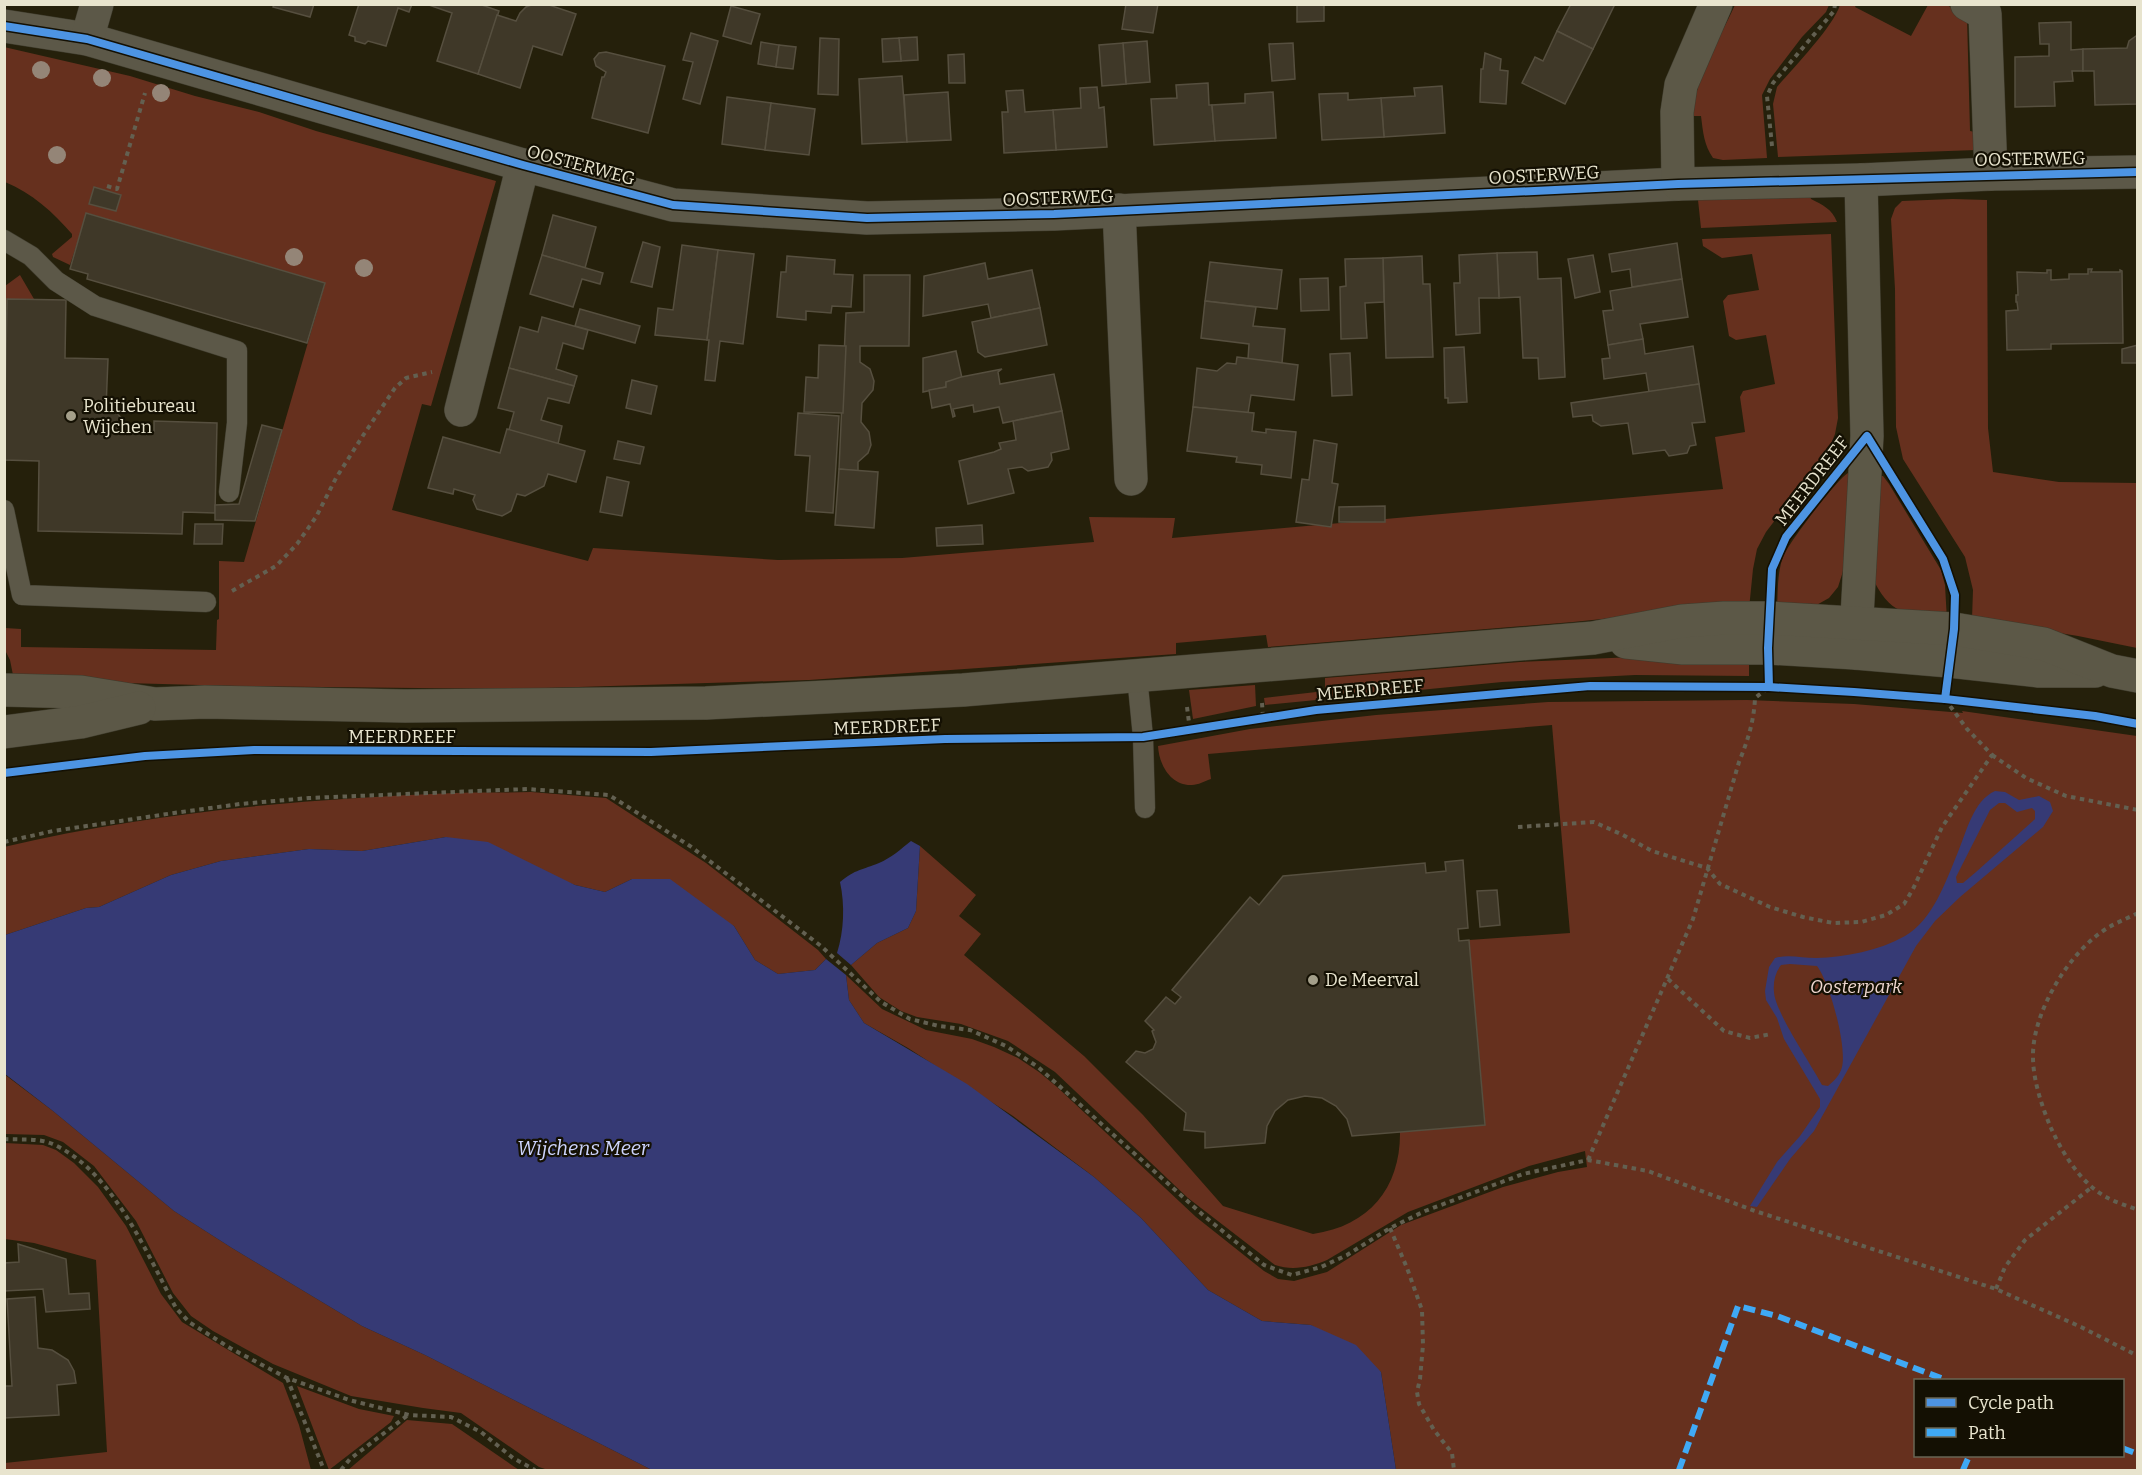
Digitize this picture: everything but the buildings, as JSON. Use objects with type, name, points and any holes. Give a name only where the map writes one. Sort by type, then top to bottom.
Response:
[{"type":"street","points":[[87,39],[97,4]]},
{"type":"street","points":[[1678,184],[1677,112],[1681,85],[1716,4]]},
{"type":"street","name":"OOSTERWEG","points":[[1967,4],[1985,14],[1991,174]]},
{"type":"street","name":"OOSTERWEG","points":[[4,26],[87,39],[523,165],[672,205],[867,218],[1054,214],[1678,184],[1861,180],[1991,174],[2138,172]]},
{"type":"street","name":"OOSTERWEG","points":[[464,396],[523,165]]},
{"type":"street","name":"MEERDREEF","points":[[1856,638],[1867,436],[1861,180]]},
{"type":"street","name":"OOSTERWEG","points":[[1119,210],[1131,480]]},
{"type":"street","name":"MEERDREEF","points":[[4,732],[81,722],[155,704],[205,702],[405,706],[706,703],[963,690],[1593,638],[1682,621],[1724,618],[1770,618],[1950,661],[2039,671],[2125,673]]},
{"type":"street","name":"MEERDREEF","points":[[1593,638],[1683,648],[1768,648],[1954,629],[2044,644],[2125,673]]},
{"type":"street","name":"MEERDREEF","points":[[4,690],[81,692],[155,704]]},
{"type":"lane","points":[[4,240],[31,256],[56,282],[95,306],[237,351],[237,423],[229,492]]},
{"type":"lane","points":[[4,510],[22,595],[206,602]]},
{"type":"lane","points":[[1137,676],[1143,737],[1145,808]]},
{"type":"path","points":[[1774,182],[1767,96],[1773,83],[1834,11],[1835,4]]},
{"type":"path","points":[[107,186],[117,189],[155,59]]},
{"type":"path","points":[[206,602],[255,579],[276,566],[297,544],[316,517],[336,478],[364,434],[395,388],[406,378],[433,372],[464,396]]},
{"type":"path","points":[[1768,648],[1769,687]]},
{"type":"path","points":[[1950,661],[1945,699],[1967,729],[1992,755],[2026,778],[2066,796],[2138,810]]},
{"type":"path","points":[[1757,687],[1779,688]]},
{"type":"path","points":[[1588,1160],[1693,919],[1739,762],[1748,741],[1754,718],[1755,698],[1769,687]]},
{"type":"path","points":[[1933,698],[1956,700]]},
{"type":"path","points":[[1253,720],[1273,716]]},
{"type":"path","points":[[1143,737],[1202,728]]},
{"type":"path","points":[[1518,827],[1594,822],[1623,834],[1652,851],[1707,868],[1720,884],[1770,907],[1833,923],[1861,922],[1886,915],[1904,904],[1913,890],[1942,827],[1992,755]]},
{"type":"path","points":[[4,842],[53,831],[141,818],[240,804],[309,798],[527,789],[609,795],[690,846],[821,946],[881,1002],[910,1019],[970,1030],[1006,1046],[1038,1067],[1203,1215],[1264,1265],[1292,1275],[1321,1268],[1390,1228],[1425,1211],[1523,1174],[1588,1160],[1648,1171],[1755,1211],[1996,1289],[2081,1327],[2138,1356]]},
{"type":"path","points":[[2138,913],[2107,928],[2078,954],[2061,974],[2037,1027],[2032,1057],[2042,1105],[2062,1152],[2092,1187],[2108,1198],[2138,1210]]},
{"type":"path","points":[[1668,980],[1724,1031],[1750,1038],[1771,1034]]},
{"type":"path","points":[[4,1139],[48,1143],[82,1162],[95,1173],[116,1200],[176,1308],[189,1322],[230,1348],[287,1378],[349,1400],[409,1415],[451,1417],[481,1432],[513,1458],[535,1470]]},
{"type":"path","points":[[1996,1289],[2005,1267],[2025,1240],[2092,1187]]},
{"type":"path","points":[[1390,1228],[1422,1310],[1423,1345],[1417,1392],[1419,1404],[1434,1430],[1452,1453],[1454,1470]]},
{"type":"path","points":[[287,1378],[324,1470]]},
{"type":"path","points":[[341,1470],[350,1459],[409,1415]]},
{"type":"green space","points":[[1735,5],[1829,5],[1826,12],[1802,37],[1770,79],[1762,95],[1767,158],[1723,160],[1713,158],[1703,133],[1701,116],[1693,116],[1703,73]]},
{"type":"green space","points":[[1840,5],[1856,5],[1855,7],[1911,36],[1928,5],[1947,5],[1967,17],[1970,131],[1975,132],[1977,150],[1778,157],[1773,104],[1777,87],[1830,24]]},
{"type":"green space","points":[[4,47],[130,76],[496,181],[431,406],[422,404],[392,510],[588,561],[593,548],[778,560],[902,558],[1094,542],[1089,517],[1175,518],[1172,538],[1723,489],[1715,437],[1745,432],[1740,397],[1743,391],[1775,384],[1766,335],[1736,340],[1729,336],[1723,301],[1728,295],[1759,290],[1752,254],[1722,258],[1703,246],[1702,239],[1831,234],[1838,418],[1835,434],[1829,449],[1766,532],[1757,549],[1749,609],[1690,610],[1268,647],[1266,635],[1176,643],[1176,654],[809,680],[514,689],[236,686],[14,680],[10,660],[5,650],[5,628],[21,629],[21,647],[216,650],[217,620],[219,619],[219,561],[244,562],[325,284],[87,213],[70,265],[53,257],[52,254],[72,237],[72,234],[42,204],[5,182]]},
{"type":"green space","points":[[1810,196],[1830,211],[1837,222],[1701,228],[1698,200]]},
{"type":"green space","points":[[1987,200],[1988,428],[1993,472],[2059,482],[2137,483],[2137,648],[1972,619],[1973,590],[1965,557],[1903,459],[1896,427],[1895,289],[1891,219],[1895,208],[1902,201]]},
{"type":"green space","points":[[20,275],[34,299],[7,299],[5,385],[5,286]]},
{"type":"green space","points":[[1848,473],[1850,475],[1845,565],[1838,587],[1829,598],[1813,607],[1777,608],[1780,569],[1786,550],[1824,499]]},
{"type":"green space","points":[[1879,476],[1883,476],[1889,484],[1941,570],[1945,585],[1947,620],[1904,612],[1896,608],[1889,603],[1875,583]]},
{"type":"green space","points":[[1634,657],[1749,657],[1749,676],[1635,675],[1502,682],[1265,705],[1264,698],[1325,691],[1325,678],[1520,662]]},
{"type":"green space","points":[[1255,685],[1256,706],[1193,719],[1189,690]]},
{"type":"green space","name":"Oosterpark","points":[[1747,700],[1854,704],[1963,713],[1962,711],[2137,736],[2137,1470],[1396,1470],[1381,1372],[1311,1325],[1262,1321],[1208,1290],[1141,1218],[1094,1177],[1013,1116],[908,1048],[864,1023],[849,1000],[846,975],[882,1009],[926,1030],[972,1039],[1018,1058],[1057,1087],[1196,1217],[1264,1271],[1278,1279],[1294,1281],[1327,1272],[1401,1225],[1503,1187],[1558,1172],[1587,1167],[1585,1151],[1529,1166],[1408,1212],[1327,1260],[1301,1267],[1288,1268],[1275,1265],[1188,1198],[1055,1072],[1008,1041],[961,1024],[917,1017],[901,1011],[879,997],[851,965],[877,943],[908,928],[916,911],[920,846],[976,895],[959,916],[981,934],[964,955],[1084,1056],[1143,1115],[1223,1206],[1313,1234],[1333,1230],[1351,1222],[1366,1213],[1388,1186],[1395,1170],[1400,1131],[1485,1124],[1469,940],[1570,933],[1552,725],[1208,754],[1211,779],[1192,785],[1172,778],[1164,767],[1158,746],[1250,729],[1376,715],[1548,702]]},
{"type":"green space","points":[[531,792],[606,798],[706,863],[818,950],[826,959],[815,970],[778,974],[755,960],[734,926],[632,879],[605,892],[575,885],[446,837],[362,851],[309,849],[221,861],[171,875],[99,907],[86,908],[5,935],[4,847],[171,816],[284,803],[463,793]]},
{"type":"green space","points":[[4,1074],[53,1111],[174,1211],[232,1248],[362,1326],[425,1355],[652,1470],[548,1470],[539,1467],[461,1413],[351,1396],[273,1364],[213,1331],[191,1316],[173,1293],[136,1221],[94,1166],[63,1142],[44,1135],[5,1134]]},
{"type":"green space","points":[[5,1143],[43,1145],[56,1150],[74,1163],[98,1187],[126,1226],[161,1294],[182,1322],[283,1383],[299,1425],[311,1470],[5,1470],[5,1463],[107,1452],[96,1260],[34,1243],[5,1239]]},
{"type":"green space","points":[[297,1386],[359,1409],[394,1416],[391,1422],[329,1470]]},
{"type":"green space","points":[[407,1420],[452,1424],[519,1470],[348,1470]]},
{"type":"water","points":[[1995,791],[2005,792],[2019,800],[2039,796],[2050,802],[2053,811],[2043,827],[1935,921],[1916,946],[1814,1131],[1790,1159],[1757,1207],[1750,1206],[1777,1162],[1800,1136],[1820,1107],[1820,1099],[1784,1039],[1777,1018],[1766,1000],[1765,991],[1769,967],[1775,958],[1780,957],[1816,958],[1862,952],[1884,946],[1915,929],[1938,899],[1972,817],[1987,796]],"holes":[[[1999,803],[2005,803],[2017,812],[2032,808],[2035,811],[2035,819],[1963,883],[1957,883],[1956,877],[1990,810]],[[1781,965],[1817,966],[1832,1000],[1840,1030],[1843,1057],[1840,1073],[1828,1086],[1822,1085],[1787,1025],[1776,1001],[1774,988],[1776,974]]]},
{"type":"water","name":"Wijchens Meer","points":[[446,837],[488,842],[575,885],[605,892],[632,879],[670,879],[734,926],[755,960],[778,974],[815,970],[826,959],[846,975],[849,1000],[864,1023],[967,1084],[1094,1177],[1141,1218],[1208,1290],[1262,1321],[1311,1325],[1356,1345],[1381,1372],[1396,1470],[652,1470],[425,1355],[362,1326],[232,1248],[174,1211],[5,1074],[5,935],[86,908],[99,907],[171,875],[221,861],[309,849],[362,851]]},
{"type":"water","points":[[911,841],[920,846],[916,911],[908,928],[877,943],[851,965],[837,953],[843,918],[840,882],[855,872],[888,859]]},
{"type":"marked path","points":[[1679,1470],[1738,1306],[1777,1316],[1943,1379]]},
{"type":"marked path","points":[[2124,1449],[2138,1454]]},
{"type":"marked path","points":[[1963,1470],[1969,1457]]},
{"type":"cycle path","points":[[4,26],[87,39],[523,165],[673,205],[867,218],[1054,214],[1678,184],[2138,172]]},
{"type":"cycle path","points":[[1769,687],[1768,648],[1772,569],[1786,537],[1867,436],[1943,559],[1955,595],[1954,629],[1945,699]]},
{"type":"cycle path","points":[[4,773],[145,756],[254,750],[651,752],[945,739],[1143,737],[1316,710],[1590,686],[1769,687],[1854,692],[1945,699],[2095,716],[2138,724]]},
{"type":"place","name":"Politiebureau Wijchen","points":[[71,416]]},
{"type":"place","name":"De Meerval","points":[[1313,980]]}]
